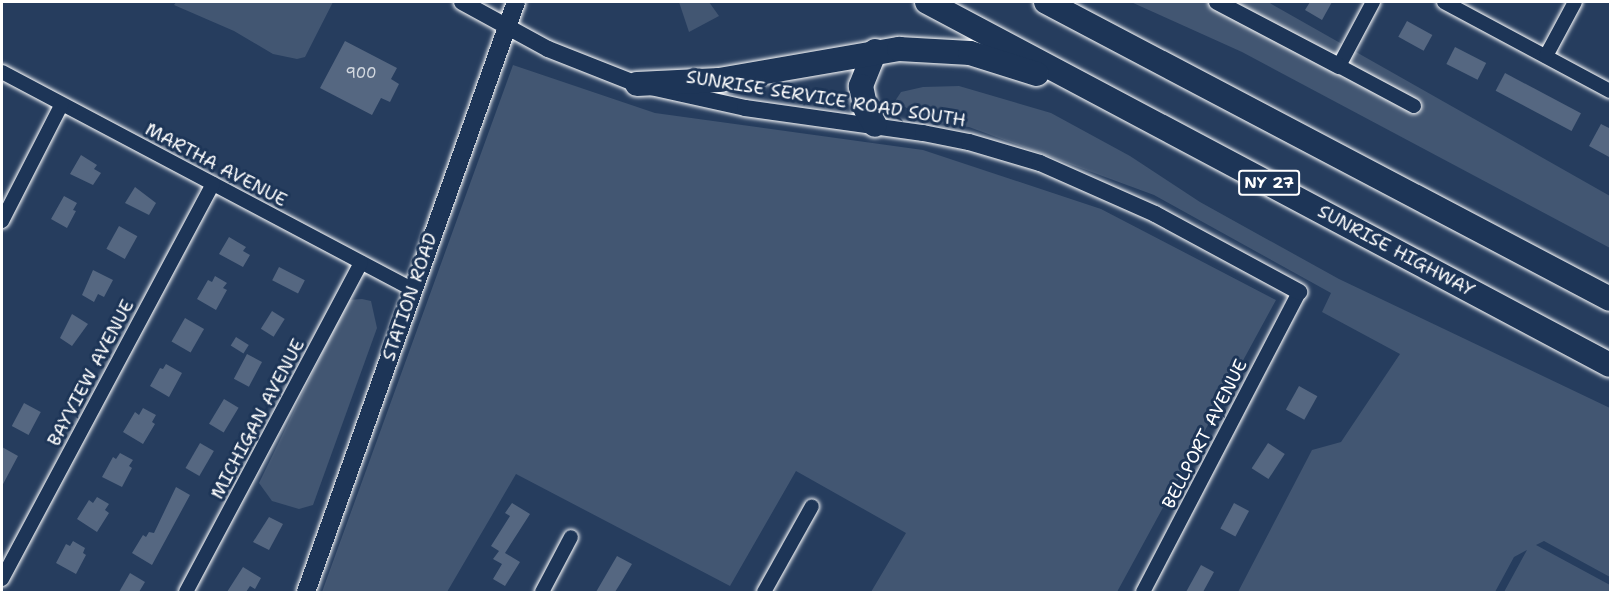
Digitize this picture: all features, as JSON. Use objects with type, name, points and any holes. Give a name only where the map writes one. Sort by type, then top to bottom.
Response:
[{"type":"highway","name":"SUNRISE HIGHWAY","points":[[927,2],[1611,365]]},
{"type":"highway","points":[[1046,2],[1611,299]]},
{"type":"highway","points":[[1061,2],[1158,62]]},
{"type":"highway","points":[[637,84],[718,80],[875,51],[949,50],[994,58],[1043,77],[1093,103],[1190,141]]},
{"type":"highway","points":[[875,51],[861,86],[866,109],[875,125]]},
{"type":"main road","name":"STATION ROAD","points":[[306,592],[516,2]]},
{"type":"street","name":"SUNRISE SERVICE ROAD SOUTH","points":[[462,2],[506,27],[585,65],[637,84],[699,100],[875,125],[969,142],[1078,178],[1155,214],[1299,292]]},
{"type":"street","points":[[1216,2],[1414,106]]},
{"type":"street","points":[[1339,66],[1373,2]]},
{"type":"street","points":[[1444,2],[1611,91]]},
{"type":"street","points":[[1546,56],[1575,2]]},
{"type":"street","name":"MARTHA AVENUE","points":[[2,72],[413,290]]},
{"type":"street","points":[[2,221],[62,104]]},
{"type":"street","name":"BAYVIEW AVENUE","points":[[2,579],[213,184]]},
{"type":"street","name":"MICHIGAN AVENUE","points":[[186,592],[361,263]]},
{"type":"street","name":"BELLPORT AVENUE","points":[[1143,592],[1299,292]]},
{"type":"street","points":[[764,592],[812,506]]},
{"type":"street","points":[[542,592],[571,537]]},
{"type":"shaded area","points":[[176,2],[333,2],[305,57],[297,59],[273,54],[234,31],[174,5]]},
{"type":"shaded area","points":[[679,2],[709,2],[719,16],[689,32]]},
{"type":"shaded area","points":[[1131,2],[1268,2],[1610,196],[1610,248],[1242,52]]},
{"type":"shaded area","points":[[513,65],[655,113],[923,150],[1101,209],[1276,300],[1117,592],[871,592],[906,533],[796,471],[730,586],[516,474],[447,592],[322,592]]},
{"type":"shaded area","points":[[959,86],[1051,113],[1130,156],[1200,202],[1339,279],[1610,408],[1610,577],[1544,541],[1536,545],[1610,585],[1610,592],[1504,592],[1527,550],[1514,557],[1495,592],[1238,592],[1312,450],[1341,442],[1400,354],[1322,312],[1331,293],[1154,195],[969,127],[930,122],[895,101],[901,92],[923,87]]},
{"type":"shaded area","points":[[348,300],[371,301],[377,328],[313,505],[299,509],[272,501],[259,483]]},
{"type":"building","points":[[1310,2],[1332,2],[1322,20],[1305,10]]},
{"type":"building","points":[[1407,21],[1432,35],[1424,51],[1398,37]]},
{"type":"building","points":[[345,41],[397,68],[391,79],[399,84],[390,102],[381,98],[372,115],[320,88]]},
{"type":"building","points":[[1455,47],[1486,63],[1478,80],[1446,64]]},
{"type":"building","points":[[1505,73],[1581,113],[1572,131],[1496,91]]},
{"type":"building","points":[[1601,124],[1611,129],[1611,158],[1589,146]]},
{"type":"building","points":[[81,155],[97,165],[94,169],[101,173],[93,185],[70,174]]},
{"type":"building","points":[[135,187],[156,203],[149,215],[125,203]]},
{"type":"building","points":[[64,196],[77,203],[73,210],[76,211],[67,228],[51,219]]},
{"type":"building","points":[[119,226],[137,236],[125,259],[106,249]]},
{"type":"building","points":[[229,237],[246,247],[243,251],[250,255],[243,267],[219,254]]},
{"type":"building","points":[[279,267],[305,280],[298,294],[272,280]]},
{"type":"building","points":[[93,270],[113,280],[104,297],[98,294],[94,302],[82,295]]},
{"type":"building","points":[[215,276],[227,283],[223,288],[227,290],[216,310],[197,299],[208,280],[212,282]]},
{"type":"building","points":[[272,311],[285,319],[274,337],[261,329]]},
{"type":"building","points":[[72,314],[88,324],[72,346],[60,338]]},
{"type":"building","points":[[185,318],[204,329],[191,352],[172,341]]},
{"type":"building","points":[[236,337],[249,345],[243,353],[231,345]]},
{"type":"building","points":[[247,354],[262,362],[249,387],[234,379]]},
{"type":"building","points":[[166,364],[182,373],[169,397],[150,386],[160,368],[163,369]]},
{"type":"building","points":[[1299,386],[1317,396],[1304,420],[1286,410]]},
{"type":"building","points":[[224,399],[239,408],[224,433],[209,424]]},
{"type":"building","points":[[24,403],[41,412],[29,435],[12,426]]},
{"type":"building","points":[[143,408],[156,415],[152,422],[155,424],[143,444],[123,432],[135,412],[139,415]]},
{"type":"building","points":[[200,443],[214,451],[199,476],[186,468]]},
{"type":"building","points":[[1268,443],[1285,454],[1268,479],[1252,468]]},
{"type":"building","points":[[2,447],[18,456],[2,486]]},
{"type":"building","points":[[120,453],[133,460],[129,466],[132,468],[122,487],[102,477],[113,457],[116,459]]},
{"type":"building","points":[[176,487],[190,495],[152,565],[132,553],[143,535],[146,537],[149,532],[154,533]]},
{"type":"building","points":[[97,497],[109,504],[105,510],[109,513],[97,532],[77,519],[89,500],[93,503]]},
{"type":"building","points":[[512,503],[530,514],[505,553],[520,562],[505,586],[493,579],[502,564],[493,559],[499,551],[491,546],[510,516],[505,513]]},
{"type":"building","points":[[1234,503],[1249,511],[1235,537],[1220,529]]},
{"type":"building","points":[[269,517],[283,524],[269,550],[253,542]]},
{"type":"building","points":[[73,541],[85,548],[83,553],[86,555],[76,574],[56,563],[66,544],[70,546]]},
{"type":"building","points":[[617,556],[632,564],[615,592],[596,592]]},
{"type":"building","points":[[1201,565],[1214,572],[1203,592],[1186,592]]},
{"type":"building","points":[[243,567],[261,578],[255,589],[250,586],[246,592],[227,592]]},
{"type":"building","points":[[130,573],[145,582],[139,592],[119,592]]}]
